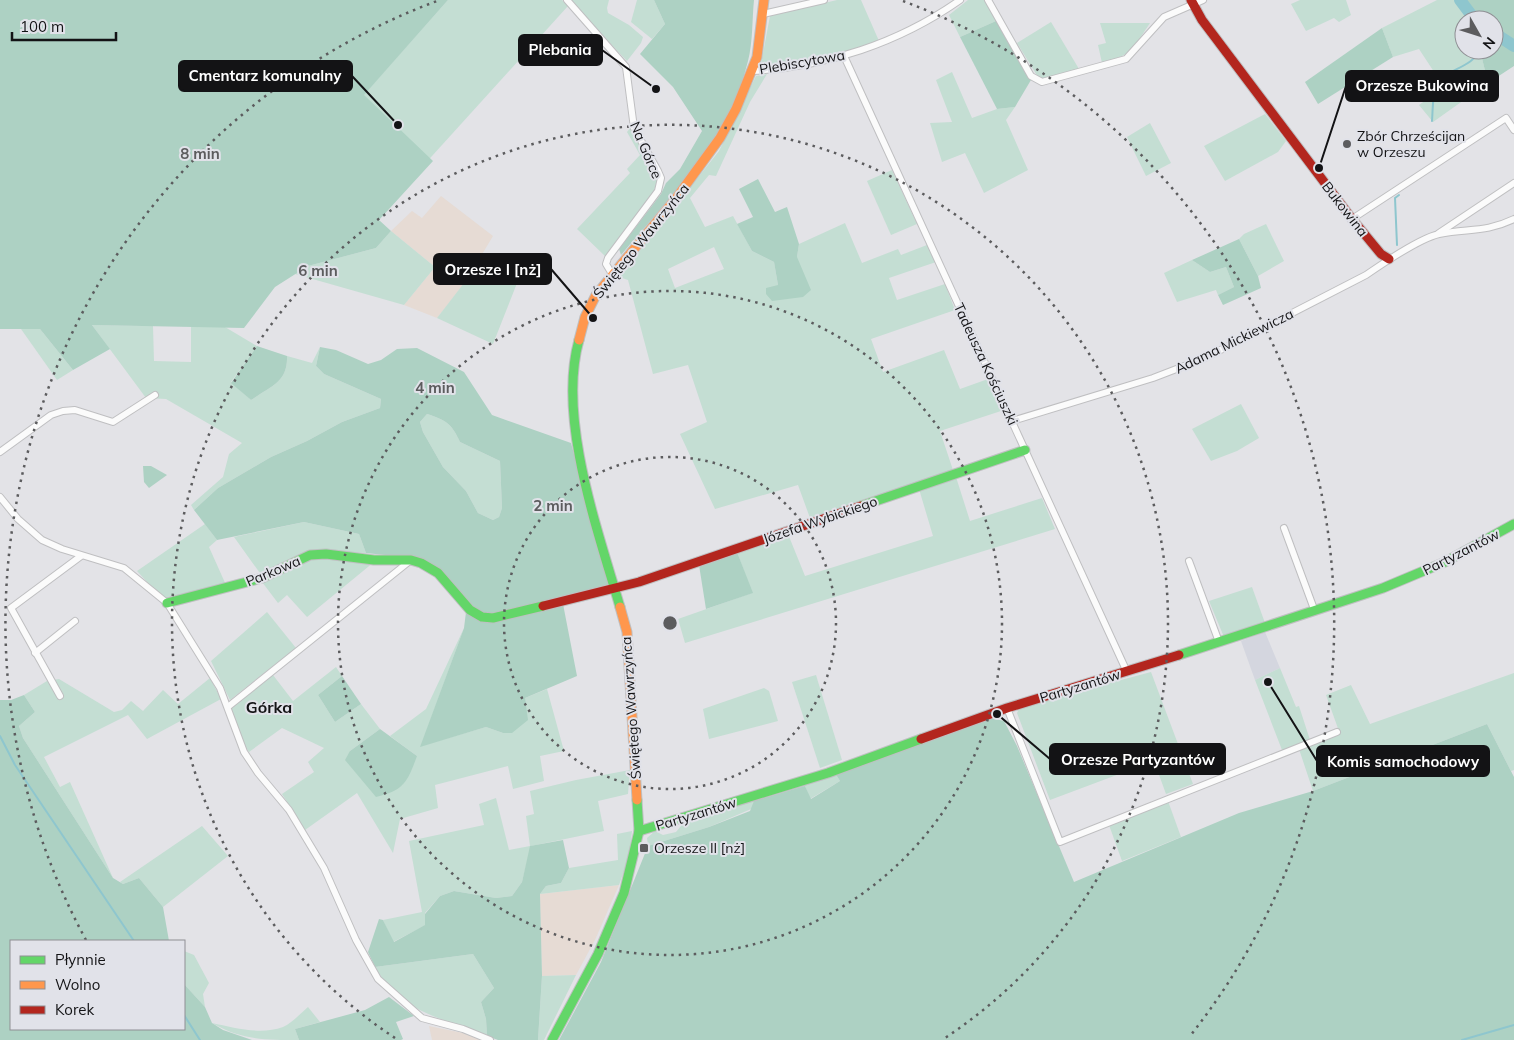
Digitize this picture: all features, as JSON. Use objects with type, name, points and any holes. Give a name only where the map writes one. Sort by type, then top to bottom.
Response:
[{"type":"street","name":"Na Górce","points":[[567,0],[626,67],[634,128],[661,178],[658,191],[608,258],[606,264],[612,274]]},
{"type":"street","name":"Świętego Wawrzyńca","points":[[552,1040],[598,954],[624,893],[639,831],[627,632],[583,473],[570,388],[576,350],[585,317],[596,295],[707,158],[736,108],[752,71],[760,41],[764,0]]},
{"type":"street","points":[[763,14],[824,0]]},
{"type":"street","name":"Plebiscytowa","points":[[752,71],[844,56],[903,34],[938,15],[960,0]]},
{"type":"street","points":[[988,0],[1031,76],[1042,82],[1126,59],[1133,54],[1158,22],[1192,2],[1203,0]]},
{"type":"street","name":"Bukowina","points":[[1192,2],[1236,65],[1352,218],[1381,254],[1389,259]]},
{"type":"street","name":"Tadeusza Kościuszki","points":[[844,56],[1127,672]]},
{"type":"street","points":[[1352,218],[1506,118],[1514,130]]},
{"type":"street","points":[[1389,259],[1438,234],[1514,183]]},
{"type":"street","points":[[1438,234],[1490,229],[1514,219]]},
{"type":"street","name":"Adama Mickiewicza","points":[[1012,420],[1153,378],[1205,358],[1366,275],[1389,259]]},
{"type":"street","points":[[0,452],[51,415],[74,410],[113,422],[155,395]]},
{"type":"street","name":"Józefa Wybickiego","points":[[614,588],[639,582],[1025,450]]},
{"type":"street","points":[[0,497],[18,519],[42,540],[81,556],[124,568],[167,603],[220,688],[244,752],[258,773],[289,810],[311,845],[334,888],[363,954],[378,979],[422,1018],[463,1029],[490,1040]]},
{"type":"street","name":"Partyzantów","points":[[639,831],[828,773],[1007,708],[1127,672],[1410,578],[1514,524]]},
{"type":"street","points":[[1284,528],[1314,609]]},
{"type":"street","name":"Parkowa","points":[[167,603],[262,578],[310,555],[326,554],[374,560],[411,560],[438,573],[470,610],[482,617],[506,616],[614,588]]},
{"type":"street","points":[[60,696],[10,608],[81,556]]},
{"type":"street","points":[[228,706],[411,560]]},
{"type":"street","points":[[1189,561],[1219,642]]},
{"type":"street","points":[[35,652],[75,621]]},
{"type":"street","points":[[1007,708],[1060,842],[1337,732]]},
{"type":"shaded area","points":[[441,196],[493,236],[481,256],[484,259],[437,318],[404,305],[435,267],[391,231],[412,211],[422,218]]},
{"type":"shaded area","points":[[1265,632],[1280,668],[1255,680],[1241,641]]},
{"type":"shaded area","points":[[619,885],[595,940],[576,975],[542,976],[540,894]]},
{"type":"shaded area","points":[[429,1026],[463,1033],[480,1040],[432,1040]]},
{"type":"green space","points":[[0,0],[448,0],[364,95],[433,161],[379,220],[391,231],[376,248],[308,266],[275,287],[244,328],[92,325],[110,349],[73,370],[40,329],[0,329]]},
{"type":"green space","points":[[448,0],[562,0],[568,6],[374,220],[309,156]]},
{"type":"green space","points":[[569,0],[609,0],[608,13],[629,25],[643,37],[641,43],[627,61]]},
{"type":"green space","points":[[637,0],[654,0],[665,24],[652,39],[631,22]]},
{"type":"green space","points":[[654,0],[754,0],[751,46],[739,89],[713,140],[678,188],[621,255],[619,249],[661,194],[666,183],[680,169],[702,131],[673,87],[640,54],[665,24]]},
{"type":"green space","points":[[837,0],[861,0],[879,41],[843,54],[765,67],[761,64],[770,16]]},
{"type":"green space","points":[[968,0],[985,0],[996,21],[960,37],[949,15]]},
{"type":"green space","points":[[1300,0],[1346,0],[1351,15],[1339,22],[1334,18],[1306,31],[1291,4]]},
{"type":"green space","points":[[1437,0],[1465,0],[1472,10],[1454,10],[1454,60],[1482,60],[1488,83],[1433,122],[1419,105],[1444,87],[1419,49],[1393,57],[1382,28]]},
{"type":"green space","points":[[1465,0],[1514,0],[1514,66],[1488,83],[1482,60],[1504,60],[1504,10],[1472,9]]},
{"type":"green space","points":[[996,21],[1031,80],[1015,107],[997,109],[960,37]]},
{"type":"green space","points":[[1051,22],[1079,69],[1047,79],[1038,77],[1017,43]]},
{"type":"green space","points":[[1100,23],[1150,23],[1131,49],[1120,57],[1102,63],[1098,45],[1106,43]]},
{"type":"green space","points":[[1382,28],[1393,57],[1318,104],[1305,82]]},
{"type":"green space","points":[[952,72],[972,118],[997,109],[1015,107],[1006,120],[1028,170],[984,193],[965,153],[942,162],[930,123],[952,122],[936,80]]},
{"type":"green space","points":[[767,74],[750,102],[716,176],[709,175],[690,198],[705,227],[733,216],[752,251],[774,262],[778,285],[773,301],[797,257],[799,244],[845,223],[862,263],[898,249],[901,255],[927,245],[936,262],[889,278],[897,300],[945,284],[955,310],[871,339],[883,372],[944,350],[960,389],[988,379],[1001,411],[940,431],[953,470],[810,518],[798,485],[715,509],[680,434],[707,422],[688,365],[653,374],[628,280],[619,277],[719,151],[756,76]],"holes":[[[714,247],[724,269],[675,288],[668,269]]]},
{"type":"green space","points":[[1265,114],[1286,141],[1278,152],[1225,181],[1204,146]]},
{"type":"green space","points":[[1150,123],[1171,163],[1146,176],[1127,137]]},
{"type":"green space","points":[[631,127],[657,180],[654,191],[605,256],[577,229],[630,173],[627,169],[640,155],[627,132]]},
{"type":"green space","points":[[892,170],[917,224],[891,235],[867,181]]},
{"type":"green space","points":[[758,179],[775,212],[787,207],[799,244],[797,257],[811,290],[803,297],[772,301],[766,294],[766,288],[778,285],[774,262],[752,251],[737,224],[753,217],[739,189]]},
{"type":"green space","points":[[1266,224],[1284,261],[1258,276],[1239,239],[1244,234]]},
{"type":"green space","points":[[391,231],[435,267],[404,305],[295,274],[308,266],[376,248]]},
{"type":"green space","points":[[1239,239],[1258,276],[1261,288],[1223,305],[1218,295],[1234,287],[1226,267],[1210,272],[1192,260]]},
{"type":"green space","points":[[1192,260],[1210,272],[1226,267],[1234,287],[1218,295],[1216,290],[1177,302],[1164,273]]},
{"type":"green space","points":[[478,265],[521,273],[493,344],[437,318]]},
{"type":"green space","points":[[92,325],[153,326],[154,361],[191,362],[191,327],[225,327],[257,346],[231,382],[251,400],[277,383],[285,372],[287,356],[312,363],[320,347],[316,366],[324,374],[381,399],[380,408],[342,422],[307,441],[271,457],[218,488],[194,510],[191,505],[223,477],[229,454],[242,443],[166,399],[146,398]]},
{"type":"green space","points":[[21,329],[40,329],[73,370],[57,380]]},
{"type":"green space","points":[[257,346],[287,356],[287,365],[285,372],[277,382],[251,400],[231,383]]},
{"type":"green space","points":[[320,347],[336,350],[368,364],[381,360],[397,349],[417,348],[464,372],[492,415],[571,443],[610,587],[563,604],[577,676],[525,698],[528,720],[512,733],[503,733],[486,727],[420,747],[464,628],[467,604],[457,590],[404,557],[366,553],[359,534],[304,522],[217,540],[194,510],[218,488],[271,457],[307,441],[342,422],[380,408],[381,399],[324,374],[316,366]],"holes":[[[427,414],[448,424],[460,442],[500,461],[502,508],[499,517],[493,520],[478,513],[466,491],[443,467],[423,432],[420,422]]]},
{"type":"green space","points":[[1241,404],[1259,438],[1237,451],[1211,461],[1192,429]]},
{"type":"green space","points":[[427,414],[439,418],[448,424],[460,442],[500,461],[502,508],[499,517],[493,520],[478,513],[466,491],[443,467],[423,432],[420,422]]},
{"type":"green space","points":[[143,466],[151,466],[167,475],[149,488],[144,482]]},
{"type":"green space","points":[[956,477],[970,521],[1042,498],[1055,529],[685,643],[678,619],[752,593],[737,552],[788,534],[805,576],[933,536],[919,489]]},
{"type":"green space","points":[[304,522],[359,534],[366,553],[322,551],[262,576],[234,537]]},
{"type":"green space","points":[[205,524],[217,540],[209,547],[226,585],[168,599],[161,597],[137,571]]},
{"type":"green space","points":[[737,552],[753,593],[706,609],[699,565]]},
{"type":"green space","points":[[328,557],[374,562],[307,617],[287,595],[278,603],[262,582],[310,558]]},
{"type":"green space","points":[[1252,587],[1265,623],[1224,637],[1209,601]]},
{"type":"green space","points":[[267,612],[296,648],[230,700],[211,661]]},
{"type":"green space","points":[[464,628],[421,746],[486,727],[503,733],[525,698],[547,689],[564,751],[540,756],[544,781],[513,789],[508,766],[435,785],[438,808],[400,819],[393,853],[357,793],[305,830],[282,794],[314,772],[308,762],[324,748],[282,728],[249,752],[241,740],[231,707],[273,675],[293,701],[336,667],[342,676],[318,695],[335,722],[361,704],[380,729],[350,751],[417,756],[390,736],[426,709]]},
{"type":"green space","points":[[1280,668],[1296,707],[1299,706],[1310,740],[1282,750],[1255,680]]},
{"type":"green space","points":[[1151,672],[1193,784],[1166,794],[1154,761],[1050,800],[1017,713],[1020,707]]},
{"type":"green space","points":[[1514,673],[1514,770],[1511,771],[1487,724],[1313,791],[1299,749],[1340,734],[1326,695],[1351,685],[1370,724]]},
{"type":"green space","points":[[816,675],[842,760],[820,768],[792,682]]},
{"type":"green space","points":[[342,676],[361,704],[335,722],[318,695]]},
{"type":"green space","points":[[210,678],[221,699],[147,739],[128,715],[44,757],[60,787],[70,782],[113,878],[23,738],[19,726],[35,712],[24,695],[47,681],[59,679],[114,712],[122,710],[131,701],[143,711],[163,690],[178,704]]},
{"type":"green space","points":[[764,688],[769,691],[778,721],[709,739],[703,709]]},
{"type":"green space","points":[[24,695],[35,712],[19,726],[23,738],[113,878],[123,884],[139,878],[163,907],[169,940],[10,940],[10,1030],[185,1030],[185,985],[205,1007],[212,1023],[223,1030],[252,1040],[0,1040],[0,700],[11,700]]},
{"type":"green space","points":[[991,718],[1004,721],[1017,746],[1074,882],[1239,813],[1313,791],[1487,724],[1514,777],[1514,1040],[559,1040],[601,962],[648,846],[709,827],[750,811],[754,801],[805,786],[811,799],[840,781],[835,773]]},
{"type":"green space","points":[[380,729],[417,756],[407,779],[399,788],[376,797],[345,760],[350,751]]},
{"type":"green space","points":[[630,770],[628,794],[598,801],[604,831],[531,846],[522,882],[512,896],[496,898],[454,891],[440,896],[425,913],[426,925],[393,942],[383,920],[422,912],[409,841],[484,825],[479,804],[496,798],[509,850],[530,846],[526,816],[534,814],[530,791]]},
{"type":"green space","points":[[835,773],[840,781],[810,799],[805,786],[709,827],[648,846],[647,838],[655,831],[663,835],[676,832],[685,821]]},
{"type":"green space","points":[[1168,801],[1181,837],[1122,861],[1109,825]]},
{"type":"green space","points":[[202,826],[228,856],[163,907],[139,878],[123,884],[120,882]]},
{"type":"green space","points":[[632,831],[629,857],[619,885],[540,894],[546,886],[561,883],[569,868],[618,860],[617,834]]},
{"type":"green space","points":[[563,840],[569,868],[561,883],[546,886],[540,894],[542,976],[538,1040],[498,1040],[487,1036],[486,1019],[481,1002],[494,988],[473,954],[375,967],[368,952],[379,919],[383,920],[394,942],[425,925],[425,914],[440,896],[454,891],[496,898],[512,896],[522,882],[530,846]]},
{"type":"green space","points":[[185,951],[194,955],[209,983],[203,994],[205,1007],[185,985]]},
{"type":"green space","points":[[473,954],[494,988],[481,1002],[486,1019],[487,1036],[438,1018],[410,1005],[386,983],[375,967]]},
{"type":"green space","points":[[576,975],[544,1040],[538,1040],[542,976]]},
{"type":"green space","points":[[389,997],[414,1016],[396,1022],[403,1039],[401,1040],[299,1040],[295,1029],[365,1010]]},
{"type":"green space","points":[[308,1007],[320,1022],[295,1029],[299,1040],[254,1038],[233,1033],[212,1023],[257,1031],[275,1029],[290,1023]]},
{"type":"waterway","points":[[1460,0],[1468,10]]},
{"type":"waterway","points":[[1504,40],[1514,46]]},
{"type":"waterway","points":[[1432,121],[1433,98],[1437,85],[1446,75],[1472,60]]},
{"type":"waterway","points":[[1397,245],[1395,198],[1399,195]]},
{"type":"waterway","points":[[0,736],[15,765],[133,940]]},
{"type":"waterway","points":[[185,1017],[200,1040]]},
{"type":"waterway","points":[[1462,1040],[1514,1025]]},
{"type":"traffic: fast","points":[[579,340],[574,371],[573,404],[577,439],[592,510],[620,607]]},
{"type":"traffic: fast","points":[[861,506],[1025,450]]},
{"type":"traffic: fast","points":[[1179,655],[1383,588],[1445,562],[1514,524]]},
{"type":"traffic: fast","points":[[167,603],[262,578],[310,555],[326,554],[374,560],[411,560],[421,563],[438,573],[470,610],[482,617],[493,618],[543,606]]},
{"type":"traffic: fast","points":[[639,831],[828,773],[921,739]]},
{"type":"traffic: fast","points":[[552,1040],[598,954],[624,893],[639,831],[637,800]]},
{"type":"traffic: slow","points":[[579,340],[585,317],[596,295],[677,197],[720,138],[736,109],[757,57],[764,0]]},
{"type":"traffic: slow","points":[[620,607],[627,632],[637,800]]},
{"type":"traffic: jam","points":[[1191,0],[1202,20],[1352,219],[1381,254],[1389,259]]},
{"type":"traffic: jam","points":[[543,606],[639,582],[861,506]]},
{"type":"traffic: jam","points":[[921,739],[1007,708],[1179,655]]},
{"type":"place","name":"Plebania","points":[[656,89]]},
{"type":"place","name":"Cmentarz komunalny","points":[[398,125]]},
{"type":"place","name":"Zbór Chrześcijan w Orzeszu","points":[[1347,144]]},
{"type":"place","name":"Orzesze Bukowina","points":[[1319,168]]},
{"type":"place","name":"Orzesze I [nż]","points":[[593,318]]},
{"type":"place","name":"Komis samochodowy","points":[[1268,682]]},
{"type":"place","name":"Orzesze Partyzantów","points":[[997,714]]},
{"type":"place","name":"Orzesze II [nż]","points":[[644,848]]},
{"type":"district","name":"Górka","points":[[269,707]]}]
